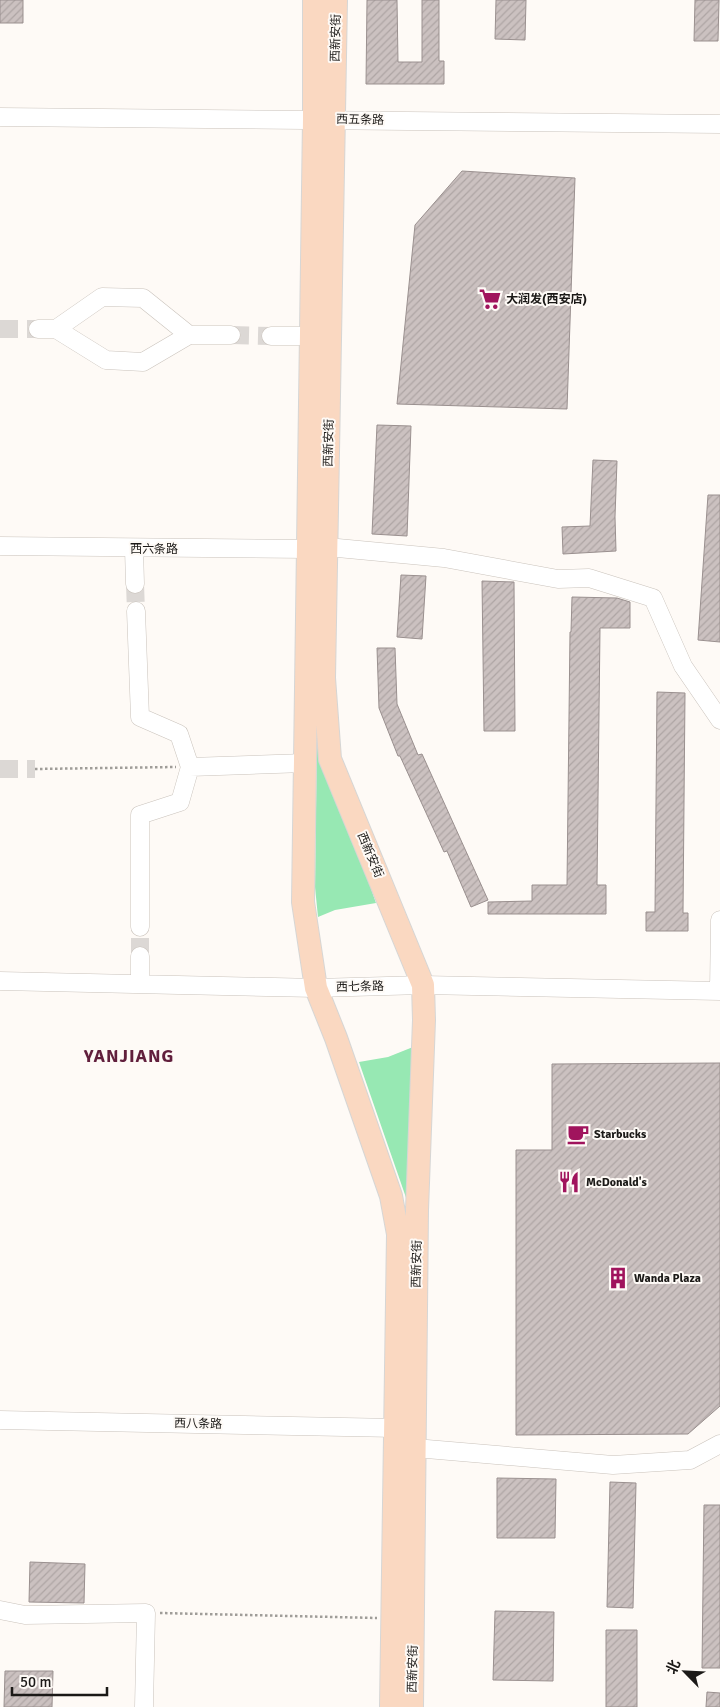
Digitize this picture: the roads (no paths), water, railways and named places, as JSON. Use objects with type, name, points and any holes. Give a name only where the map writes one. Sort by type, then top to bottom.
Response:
[{"type":"main road","name":"西新安街","points":[[314,0],[324,119],[318,548],[305,763],[303,902],[316,988],[336,1038],[391,1196],[398,1234],[391,1707]]},
{"type":"main road","name":"西新安街","points":[[336,0],[324,119],[310,336],[324,678],[330,759],[422,985],[424,1020],[418,1210],[412,1707]]},
{"type":"street","name":"西五条路","points":[[0,116],[720,124]]},
{"type":"street","points":[[56,329],[102,297],[143,298],[189,335]]},
{"type":"street","points":[[38,329],[56,329],[106,360],[143,362],[189,335],[231,335]]},
{"type":"street","points":[[271,336],[310,336]]},
{"type":"street","name":"西六条路","points":[[0,546],[134,549],[318,548],[444,558],[558,579],[589,578],[653,598],[683,666],[720,720]]},
{"type":"street","points":[[134,549],[135,584]]},
{"type":"street","points":[[136,611],[140,717],[179,734],[190,767],[180,802],[140,814],[140,927]]},
{"type":"street","points":[[190,767],[305,763]]},
{"type":"street","points":[[720,920],[720,990]]},
{"type":"street","points":[[140,956],[140,984]]},
{"type":"street","name":"西七条路","points":[[0,981],[316,988],[422,985],[720,990]]},
{"type":"street","name":"西八条路","points":[[0,1420],[396,1428]]},
{"type":"street","points":[[415,1448],[612,1465],[690,1460],[720,1444]]},
{"type":"street","points":[[0,1610],[25,1614],[146,1613],[144,1707]]},
{"type":"tunnel","points":[[0,329],[38,329]]},
{"type":"tunnel","points":[[231,335],[271,336]]},
{"type":"tunnel","points":[[135,584],[136,611]]},
{"type":"tunnel","points":[[0,769],[35,769]]},
{"type":"tunnel","points":[[140,927],[140,956]]},
{"type":"place","name":"大润发(西安店)","points":[[490,299]]},
{"type":"place","name":"Starbucks","points":[[578,1134]]},
{"type":"place","name":"McDonald's","points":[[569,1182]]},
{"type":"place","name":"Wanda Plaza","points":[[618,1278]]},
{"type":"district","name":"YANJIANG","points":[[129,1056]]}]
